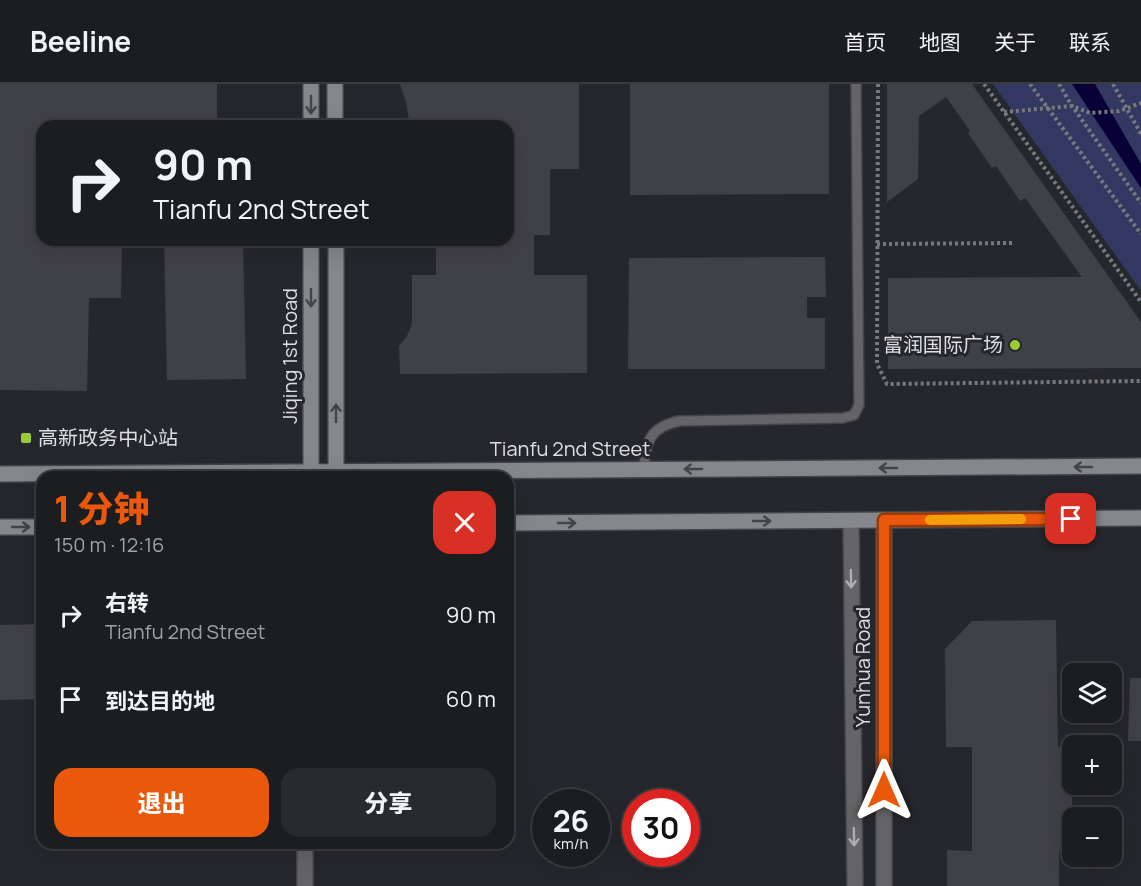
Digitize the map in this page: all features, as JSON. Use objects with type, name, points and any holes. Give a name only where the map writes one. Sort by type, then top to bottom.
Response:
[{"type":"main road","points":[[310,84],[311,120]]},
{"type":"main road","points":[[335,84],[335,120]]},
{"type":"main road","name":"Jiqing 1st Road","points":[[311,246],[312,471]]},
{"type":"main road","points":[[336,246],[336,471]]},
{"type":"main road","name":"Tianfu 2nd Street","points":[[490,471],[1141,466]]},
{"type":"main road","name":"Tianfu 2nd Street","points":[[0,474],[36,474]]},
{"type":"main road","points":[[514,524],[1141,518]]},
{"type":"main road","points":[[0,527],[36,527]]},
{"type":"street","name":"Yunhua Road","points":[[884,520],[884,886]]},
{"type":"street","name":"Yunhua Road","points":[[851,521],[855,886]]},
{"type":"street","points":[[305,849],[305,886]]},
{"type":"lane","points":[[644,470],[645,449],[652,435],[663,424],[679,421],[843,418],[854,415],[859,405],[856,84]]},
{"type":"path","points":[[878,84],[877,364],[886,384],[1141,381]]},
{"type":"path","points":[[984,84],[1141,302]]},
{"type":"path","points":[[1030,84],[1141,234]]},
{"type":"path","points":[[1059,84],[1141,203]]},
{"type":"path","points":[[1113,84],[1141,134]]},
{"type":"path","points":[[1004,112],[1072,106],[1090,113],[1119,111],[1141,103]]},
{"type":"path","points":[[877,244],[1012,243]]},
{"type":"shaded area","points":[[993,84],[1141,84],[1141,291]]},
{"type":"shaded area","points":[[1072,84],[1095,84],[1141,164],[1141,188]]},
{"type":"building","points":[[0,84],[217,84],[217,120],[36,120],[36,246],[122,246],[121,298],[89,298],[87,391],[0,390]]},
{"type":"building","points":[[400,84],[579,84],[579,169],[550,169],[550,235],[534,235],[534,275],[587,275],[587,373],[400,374],[399,346],[407,336],[412,324],[412,275],[436,275],[436,246],[514,246],[514,120],[409,120]]},
{"type":"building","points":[[630,84],[829,84],[829,194],[630,195]]},
{"type":"building","name":"富润国际广场","points":[[887,84],[972,84],[1141,322],[1141,368],[888,369],[888,278],[1082,277],[1025,198],[1020,201],[996,166],[992,168],[946,97],[919,116],[918,179],[887,202]]},
{"type":"building","points":[[164,246],[243,246],[246,379],[167,380]]},
{"type":"building","points":[[825,257],[826,297],[807,297],[807,318],[825,318],[825,369],[628,369],[629,258]]},
{"type":"building","points":[[1056,620],[1058,747],[1062,747],[1062,795],[1072,795],[1072,807],[1062,807],[1059,886],[947,886],[947,850],[972,851],[972,747],[946,747],[945,649],[972,621]]},
{"type":"building","points":[[36,624],[36,699],[0,700],[0,625]]},
{"type":"building","points":[[1130,678],[1141,678],[1141,741],[1128,741]]},
{"type":"slow traffic","points":[[930,520],[1021,519]]},
{"type":"place","name":"富润国际广场","points":[[1015,345]]},
{"type":"place","name":"高新政务中心站","points":[[26,438]]},
{"type":"route","points":[[884,790],[884,520],[1071,519]]}]
